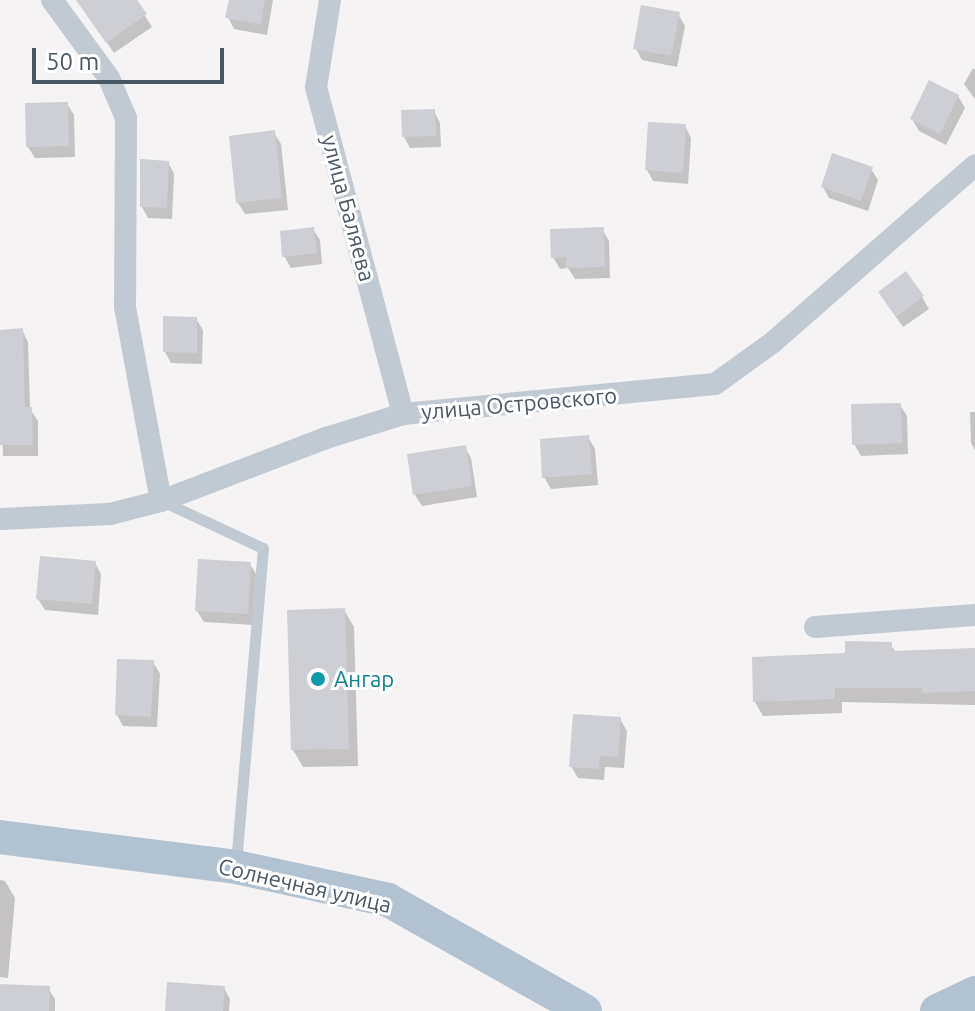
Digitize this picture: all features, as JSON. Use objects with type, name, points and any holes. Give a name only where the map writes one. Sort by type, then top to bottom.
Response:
[{"type":"main road","name":"Солнечная улица","points":[[0,837],[236,867],[388,900],[585,1011]]},
{"type":"main road","points":[[937,1011],[975,993]]},
{"type":"street","points":[[52,0],[109,78],[126,118],[125,307],[161,501]]},
{"type":"street","name":"улица Баляева","points":[[330,0],[316,87],[403,414]]},
{"type":"street","name":"улица Островского","points":[[0,519],[110,514],[161,501],[326,438],[403,414],[715,384],[772,343],[975,165]]},
{"type":"street","points":[[815,627],[975,615]]},
{"type":"lane","points":[[161,501],[263,548],[236,867]]},
{"type":"building","points":[[76,0],[137,0],[147,14],[106,43]]},
{"type":"building","points":[[229,0],[265,0],[261,24],[225,18]]},
{"type":"building","points":[[641,5],[680,12],[671,56],[633,49]]},
{"type":"building","points":[[929,80],[959,95],[940,134],[910,119]]},
{"type":"building","points":[[68,102],[69,146],[26,147],[25,103]]},
{"type":"building","points":[[435,109],[436,136],[402,137],[401,110]]},
{"type":"building","points":[[648,122],[686,124],[683,173],[645,170]]},
{"type":"building","points":[[275,130],[282,198],[236,203],[229,136]]},
{"type":"building","points":[[832,153],[873,167],[861,201],[821,187]]},
{"type":"building","points":[[140,159],[169,161],[167,208],[140,207]]},
{"type":"building","points":[[314,227],[317,253],[282,257],[280,231]]},
{"type":"building","points":[[604,227],[605,267],[566,268],[566,257],[551,258],[550,229]]},
{"type":"building","points":[[906,271],[924,296],[896,317],[878,292]]},
{"type":"building","points":[[163,316],[197,317],[197,353],[163,352]]},
{"type":"building","points":[[23,328],[25,407],[32,407],[33,445],[0,445],[0,330]]},
{"type":"building","points":[[901,403],[902,443],[852,445],[851,404]]},
{"type":"building","points":[[589,435],[592,474],[542,478],[540,439]]},
{"type":"building","points":[[466,445],[472,486],[413,495],[407,454]]},
{"type":"building","points":[[40,556],[96,561],[92,604],[36,599]]},
{"type":"building","points":[[198,559],[251,562],[248,614],[195,611]]},
{"type":"building","name":"Ангар","points":[[345,608],[349,749],[291,750],[287,610]]},
{"type":"building","points":[[845,641],[892,642],[892,651],[975,648],[975,691],[922,693],[922,688],[835,688],[835,699],[753,702],[752,657],[845,653]]},
{"type":"building","points":[[117,659],[154,660],[151,717],[115,715]]},
{"type":"building","points":[[573,714],[621,717],[618,757],[600,756],[599,769],[569,767]]},
{"type":"building","points":[[167,982],[225,986],[223,1011],[165,1011]]},
{"type":"building","points":[[0,984],[50,986],[49,1011],[0,1011]]},
{"type":"place","name":"Ангар","points":[[318,679]]}]
